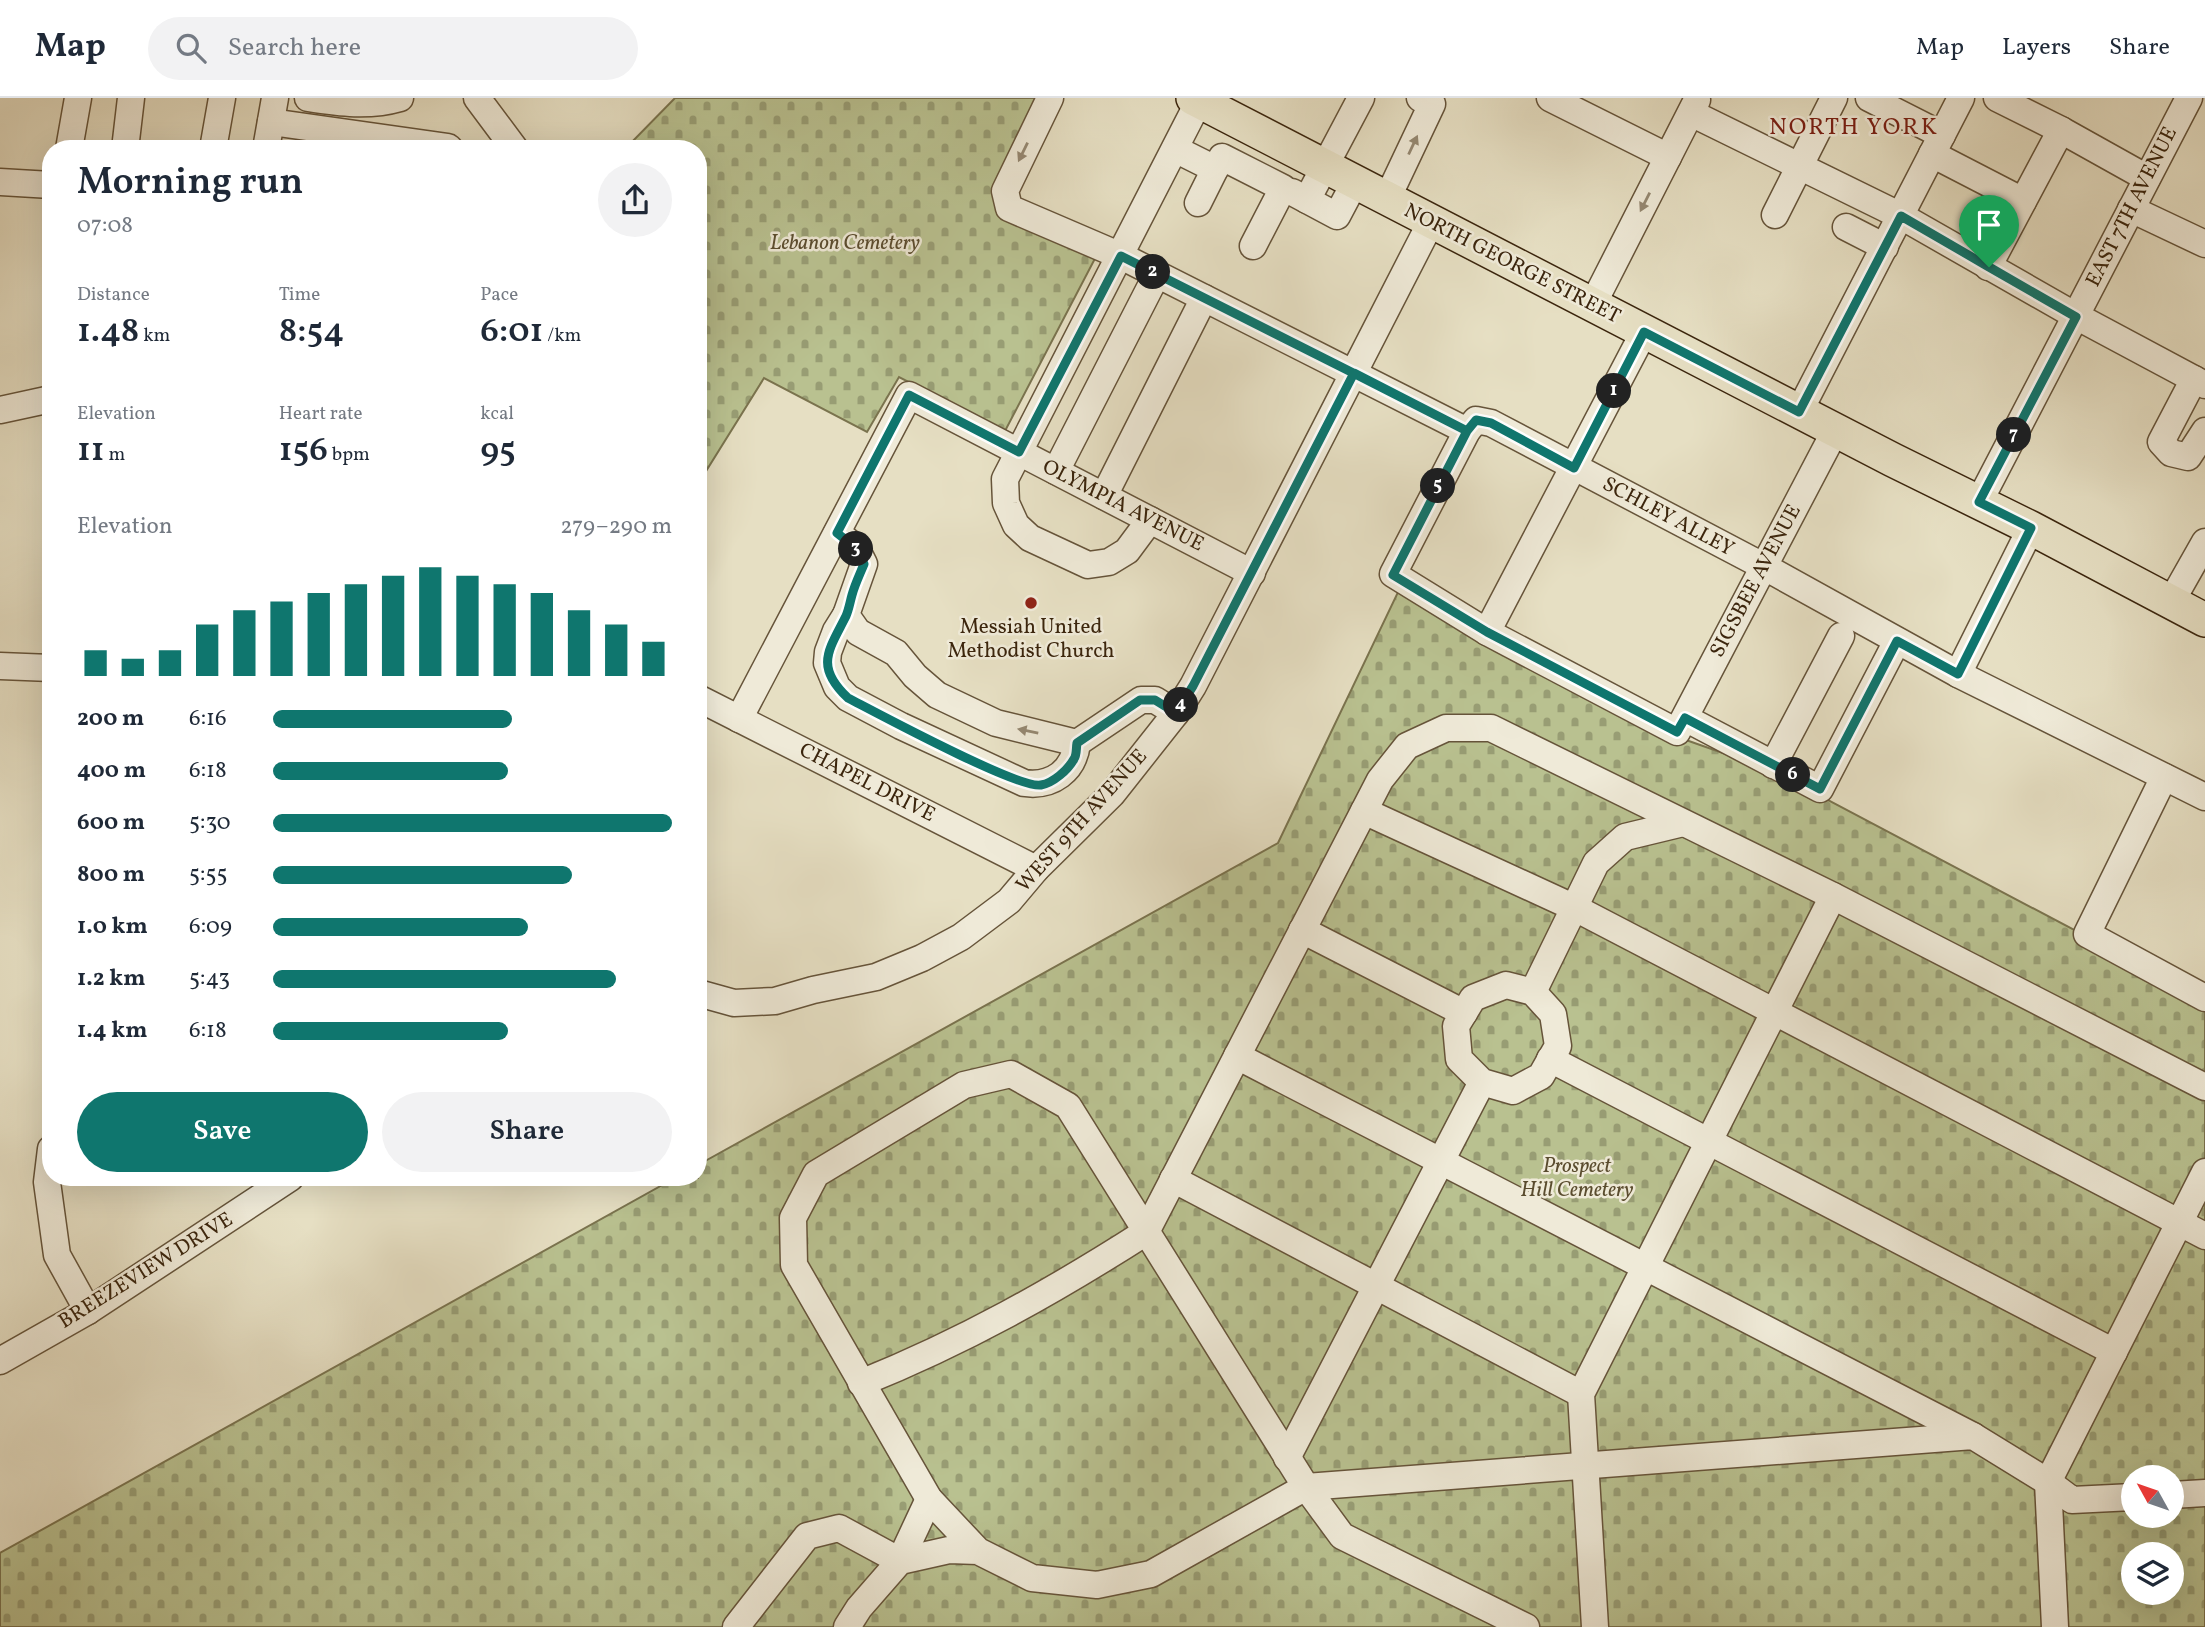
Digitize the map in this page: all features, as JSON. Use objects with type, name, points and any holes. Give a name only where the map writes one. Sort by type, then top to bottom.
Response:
[{"type":"main road","name":"NORTH GEORGE STREET","points":[[1196,100],[2205,620]]},
{"type":"street","points":[[71,140],[78,98]]},
{"type":"street","points":[[126,140],[131,98]]},
{"type":"street","points":[[215,140],[222,98]]},
{"type":"street","points":[[309,98],[351,104],[384,103],[400,98]]},
{"type":"street","points":[[477,98],[507,140]]},
{"type":"street","points":[[1050,98],[1005,191],[1009,208],[1121,256],[1467,431],[1393,575],[1487,632],[1820,789],[1897,641]]},
{"type":"street","points":[[1307,200],[1361,98]]},
{"type":"street","points":[[1387,199],[1432,104],[1420,98]]},
{"type":"street","points":[[1550,98],[1668,157]]},
{"type":"street","points":[[1775,215],[1834,98]]},
{"type":"street","points":[[1870,98],[2023,201]]},
{"type":"street","points":[[1799,412],[1961,98]]},
{"type":"street","points":[[1997,98],[2147,178]]},
{"type":"street","name":"EAST 7TH AVENUE","points":[[1979,502],[2189,98]]},
{"type":"street","points":[[1150,520],[1127,551],[1109,562],[1088,565],[1030,538],[1016,525],[1006,503],[1005,480],[1175,149],[1196,100]]},
{"type":"street","points":[[1592,306],[1694,106],[1798,167],[1901,216],[2076,317],[2199,382],[2161,442],[2171,453],[2188,457],[2205,431]]},
{"type":"street","points":[[268,140],[273,110],[412,140]]},
{"type":"street","points":[[1198,203],[1240,122]]},
{"type":"street","points":[[1989,267],[2061,130]]},
{"type":"street","points":[[1253,246],[1275,184],[1285,145]]},
{"type":"street","points":[[1175,149],[1275,184],[1337,216],[1355,182]]},
{"type":"street","points":[[0,182],[42,184]]},
{"type":"street","points":[[2131,209],[2205,244]]},
{"type":"street","name":"WEST 9TH AVENUE","points":[[707,996],[734,1003],[775,1001],[876,977],[922,958],[961,937],[1009,901],[1036,869],[1112,794],[1176,713],[1193,686],[1431,222]]},
{"type":"street","points":[[1846,228],[1885,247]]},
{"type":"street","points":[[1056,471],[1157,274]]},
{"type":"street","points":[[1104,496],[1204,298]]},
{"type":"street","points":[[1487,632],[1644,332]]},
{"type":"street","name":"OLYMPIA AVENUE","points":[[739,719],[909,395],[1252,573]]},
{"type":"street","points":[[0,410],[42,401]]},
{"type":"street","name":"SCHLEY ALLEY","points":[[1467,431],[1476,420],[1491,423],[1763,566],[1958,674],[2205,797]]},
{"type":"street","name":"SIGSBEE AVENUE","points":[[1681,725],[1835,430]]},
{"type":"street","points":[[1958,674],[2031,528]]},
{"type":"street","points":[[837,533],[856,548],[864,564],[846,615],[828,652],[827,663],[837,687],[848,698],[901,726],[1024,783],[1039,785],[1053,780],[1075,758],[1077,743],[1140,700],[1155,700],[1176,713]]},
{"type":"street","points":[[2171,603],[2205,542]]},
{"type":"street","points":[[846,615],[858,632],[896,653],[915,676],[937,695],[996,723],[1077,743]]},
{"type":"street","points":[[1773,765],[1841,636]]},
{"type":"street","points":[[0,666],[42,668]]},
{"type":"street","name":"CHAPEL DRIVE","points":[[707,703],[1036,869]]},
{"type":"street","points":[[861,1383],[980,1331],[1146,1232],[1380,780],[1407,746],[1447,729],[1491,729],[1833,896],[2205,1087]]},
{"type":"street","points":[[2164,777],[2087,934],[2205,998]]},
{"type":"street","points":[[1364,811],[1575,908],[2205,1236]]},
{"type":"street","points":[[1533,992],[1596,863],[1625,837],[1683,823]]},
{"type":"street","points":[[1595,1627],[1581,1394],[1833,896]]},
{"type":"street","points":[[1302,930],[1464,1013]]},
{"type":"street","points":[[1506,985],[1533,992],[1553,1014],[1558,1046],[1541,1076],[1513,1091],[1482,1082],[1459,1059],[1457,1026],[1464,1013],[1473,998],[1506,985]]},
{"type":"street","points":[[1237,1056],[1973,1436],[2072,1500],[2121,1498]]},
{"type":"street","points":[[1550,1059],[2114,1352]]},
{"type":"street","points":[[1526,1627],[1342,1536],[1306,1487],[1287,1458],[1068,1106],[1011,1074],[964,1085],[816,1174],[793,1218],[794,1265],[929,1500],[978,1551],[1032,1578],[1097,1585],[1151,1574],[1306,1487],[1973,1436]]},
{"type":"street","points":[[1287,1458],[1482,1082]]},
{"type":"street","points":[[2055,1627],[2048,1482],[2205,1172]]},
{"type":"street","points":[[1173,1179],[1581,1394]]},
{"type":"street","points":[[48,1186],[57,1255],[88,1311]]},
{"type":"street","name":"BREEZEVIEW DRIVE","points":[[0,1361],[88,1311],[278,1186]]},
{"type":"street","points":[[2184,1494],[2205,1493]]},
{"type":"street","points":[[847,1627],[859,1608],[900,1561],[929,1500]]},
{"type":"street","points":[[736,1627],[807,1536],[839,1528],[900,1561],[949,1550],[978,1551]]},
{"type":"green space","name":"Lebanon Cemetery","points":[[675,98],[1048,98],[998,199],[1101,247],[1005,431],[899,377],[867,432],[764,378],[707,470],[707,140],[634,140]]},
{"type":"green space","name":"Prospect Hill Cemetery","points":[[1399,590],[1669,734],[1771,770],[2205,999],[2205,1627],[0,1627],[0,1553],[661,1186],[707,1186],[707,1160],[1278,843]]},
{"type":"place","name":"Messiah United Methodist Church","points":[[1031,603]]},
{"type":"district","name":"NORTH YORK","points":[[1854,128]]},
{"type":"route","points":[[1989,267],[1901,216],[1799,412],[1644,332],[1574,468],[1491,423],[1476,420],[1467,431],[1354,373],[1121,256],[1019,452],[909,395],[837,533],[856,548],[864,564],[846,615],[828,652],[827,663],[831,675],[837,687],[848,698],[901,726],[1024,783],[1039,785],[1053,780],[1075,758],[1077,743],[1140,700],[1155,700],[1176,713],[1193,686],[1354,373],[1410,402],[1467,431],[1393,575],[1487,632],[1677,732],[1685,718],[1820,789],[1897,641],[1958,674],[2031,528],[1979,502],[2076,317],[1989,267]]}]
